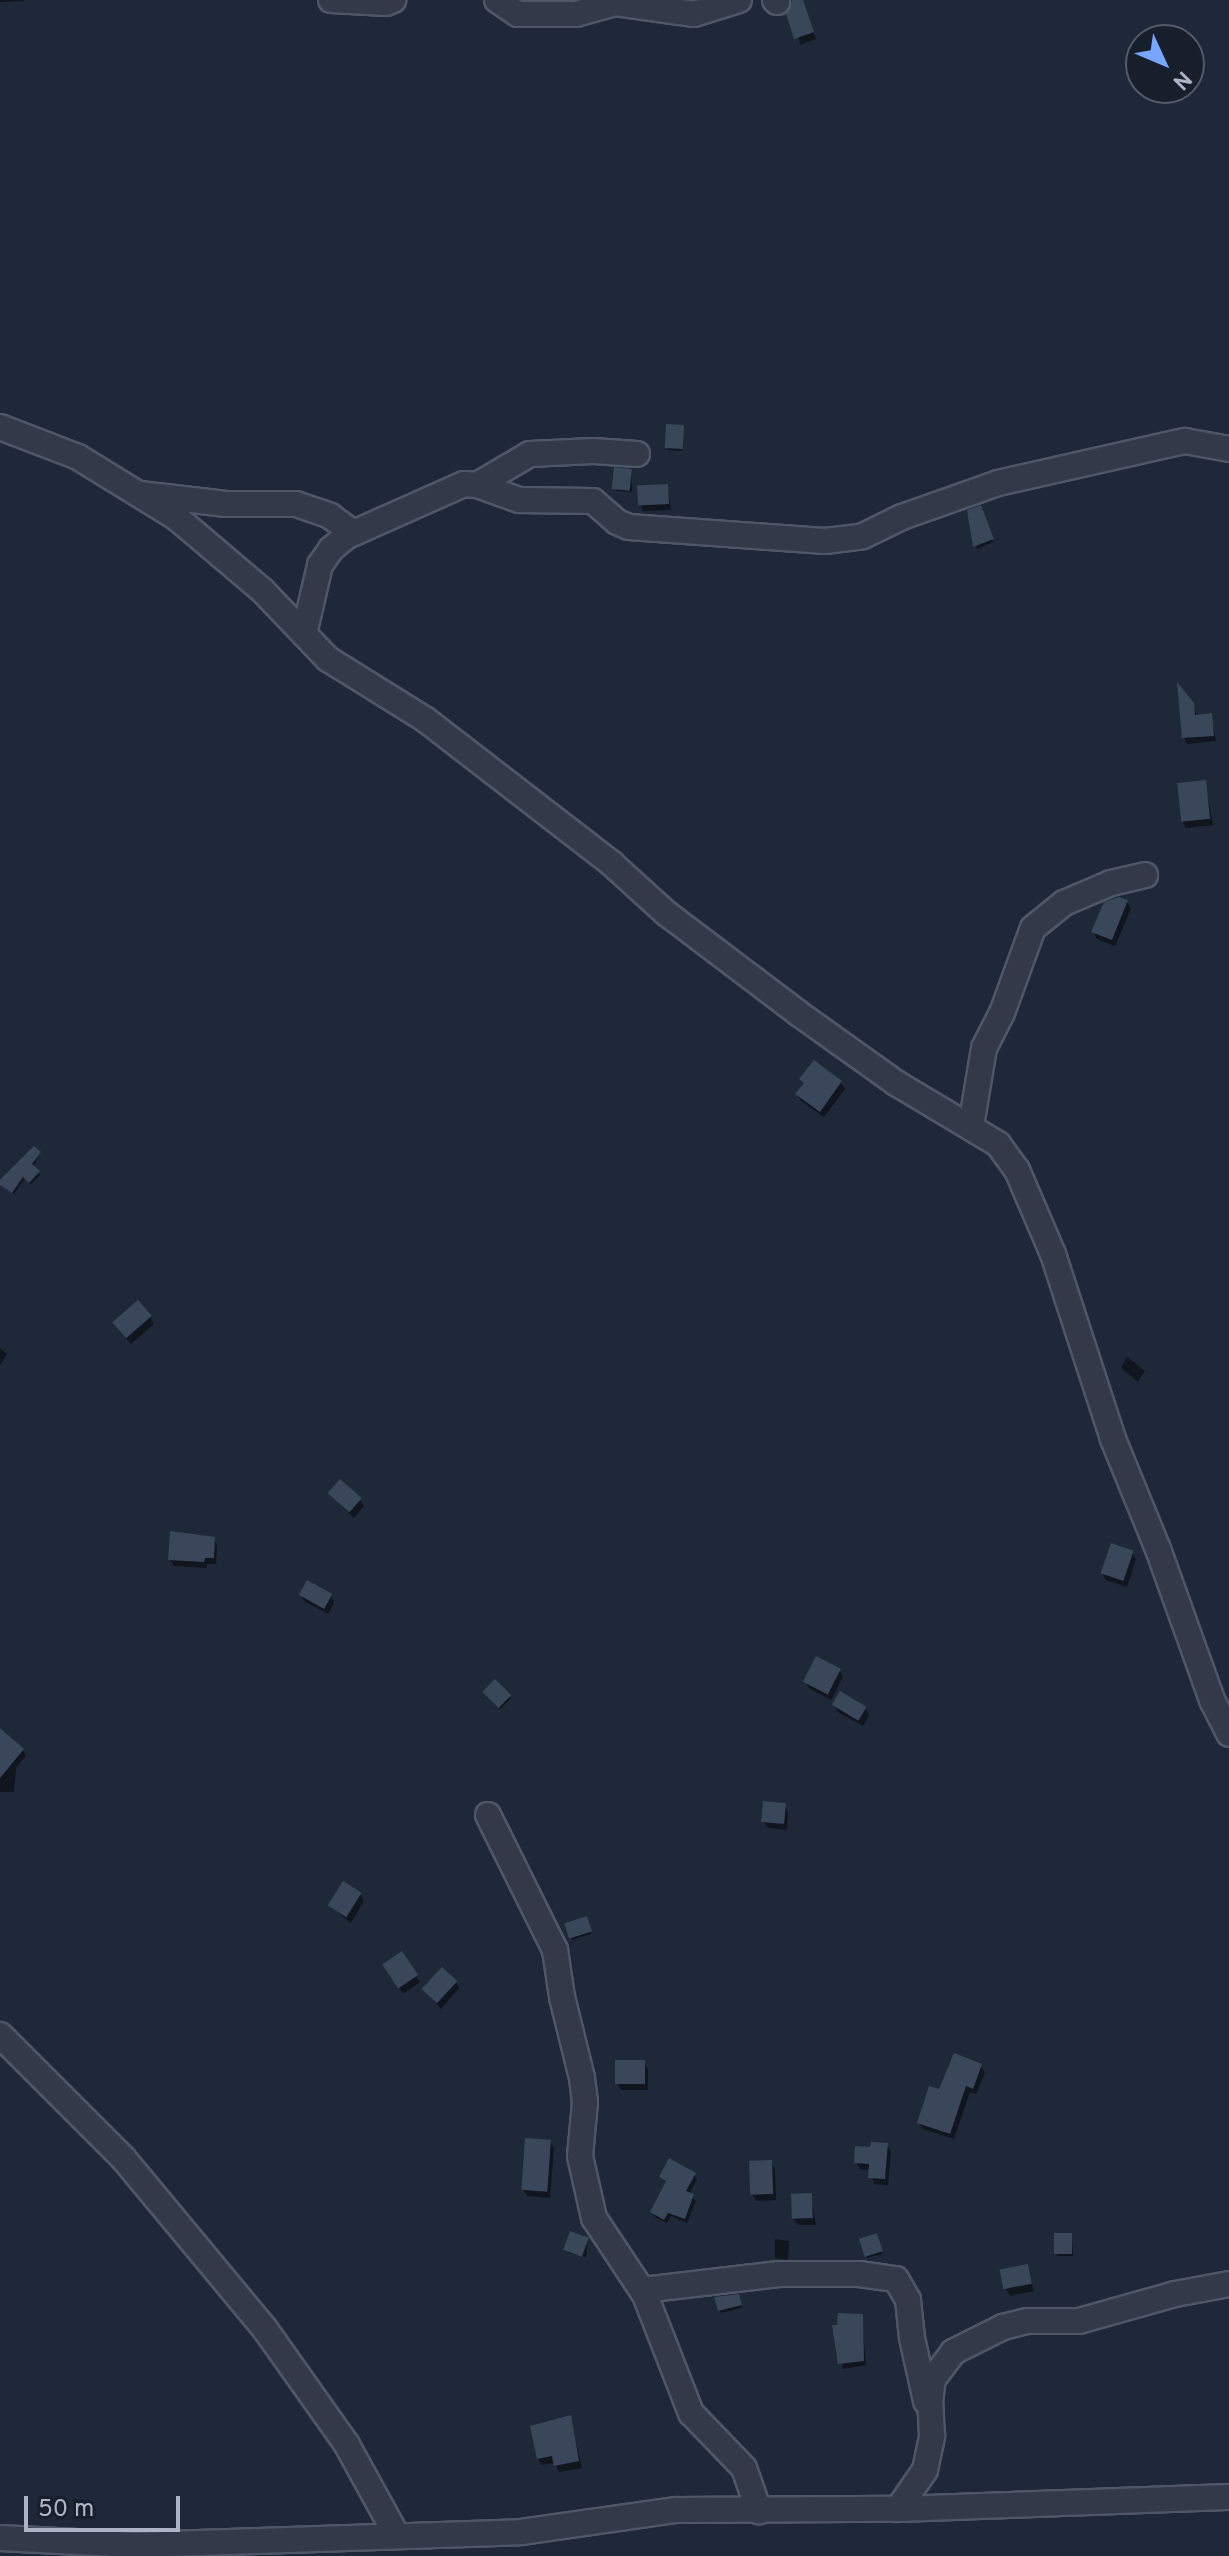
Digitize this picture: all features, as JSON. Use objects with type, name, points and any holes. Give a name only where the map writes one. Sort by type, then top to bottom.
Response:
[{"type":"street","points":[[331,0],[386,3],[393,0]]},
{"type":"street","points":[[497,0],[518,14],[576,14],[615,3],[694,14],[739,0]]},
{"type":"street","points":[[0,427],[78,457],[177,518],[223,555],[328,659],[426,720],[798,1013],[896,1083],[998,1144],[1017,1170],[1034,1206],[1067,1292],[1084,1356],[1113,1439],[1158,1549],[1212,1700],[1229,1734]]},
{"type":"street","points":[[304,634],[320,565],[331,549],[353,533],[464,484],[477,485],[519,500],[593,501],[617,522],[629,527],[825,541],[863,536],[902,517],[1014,480],[1185,441],[1229,449]]},
{"type":"street","points":[[477,485],[530,454],[593,451],[637,454]]},
{"type":"street","points":[[137,493],[226,504],[296,504],[330,516],[353,533]]},
{"type":"street","points":[[971,1126],[984,1048],[1002,1013],[1033,928],[1064,903],[1111,883],[1145,875]]},
{"type":"street","points":[[488,1815],[555,1950],[562,1997],[584,2090],[580,2156],[594,2218],[643,2290],[691,2413],[744,2468],[759,2511]]},
{"type":"street","points":[[0,2035],[123,2158],[265,2329],[347,2445],[396,2534]]},
{"type":"street","points":[[643,2290],[806,2273],[896,2279],[908,2300],[912,2338],[931,2415]]},
{"type":"street","points":[[898,2509],[925,2470],[932,2436],[933,2379],[944,2362],[972,2341],[1003,2327],[1027,2321],[1079,2321],[1175,2294],[1229,2284]]},
{"type":"street","points":[[0,2538],[28,2548],[137,2545],[521,2532],[676,2510],[898,2509],[1229,2497]]},
{"type":"building","points":[[792,0],[803,0],[814,32],[794,39],[786,14]]},
{"type":"building","points":[[666,424],[684,425],[683,449],[665,448]]},
{"type":"building","points":[[614,467],[632,469],[630,491],[612,489]]},
{"type":"building","points":[[668,484],[669,504],[638,506],[637,486]]},
{"type":"building","points":[[981,505],[994,539],[973,547],[967,510]]},
{"type":"building","points":[[1177,682],[1194,703],[1195,715],[1212,713],[1214,736],[1182,738]]},
{"type":"building","points":[[1206,780],[1210,819],[1181,822],[1177,783]]},
{"type":"building","points":[[1119,897],[1128,900],[1112,940],[1091,932],[1104,902]]},
{"type":"building","points":[[814,1060],[842,1081],[820,1112],[795,1094],[804,1083],[799,1079]]},
{"type":"building","points":[[34,1146],[41,1152],[32,1164],[40,1171],[29,1183],[23,1177],[12,1193],[0,1185],[0,1180]]},
{"type":"building","points":[[138,1300],[152,1316],[126,1338],[112,1322]]},
{"type":"building","points":[[340,1479],[362,1498],[349,1512],[328,1493]]},
{"type":"building","points":[[170,1531],[215,1537],[214,1558],[205,1558],[204,1562],[168,1560]]},
{"type":"building","points":[[1111,1543],[1134,1551],[1123,1581],[1101,1573]]},
{"type":"building","points":[[307,1580],[332,1594],[324,1609],[299,1595]]},
{"type":"building","points":[[816,1656],[841,1669],[828,1695],[803,1682]]},
{"type":"building","points":[[495,1679],[511,1695],[499,1708],[482,1692]]},
{"type":"building","points":[[840,1691],[867,1707],[858,1721],[832,1705]]},
{"type":"building","points":[[0,1728],[24,1749],[0,1778]]},
{"type":"building","points":[[763,1801],[786,1803],[784,1824],[761,1822]]},
{"type":"building","points":[[343,1881],[362,1893],[346,1917],[328,1906]]},
{"type":"building","points":[[587,1916],[592,1931],[569,1939],[564,1923]]},
{"type":"building","points":[[402,1951],[418,1975],[398,1988],[382,1964]]},
{"type":"building","points":[[442,1967],[457,1981],[437,2003],[422,1989]]},
{"type":"building","points":[[954,2053],[982,2064],[973,2089],[966,2086],[950,2134],[917,2123],[929,2086],[939,2089]]},
{"type":"building","points":[[615,2060],[645,2060],[645,2084],[615,2084]]},
{"type":"building","points":[[525,2138],[551,2140],[547,2192],[521,2190]]},
{"type":"building","points":[[871,2142],[888,2143],[885,2179],[868,2178],[869,2164],[854,2163],[855,2146],[870,2147]]},
{"type":"building","points":[[669,2158],[696,2173],[686,2191],[694,2194],[685,2219],[668,2213],[664,2220],[650,2212],[666,2181],[659,2177]]},
{"type":"building","points":[[772,2160],[773,2194],[750,2195],[749,2161]]},
{"type":"building","points":[[812,2193],[813,2218],[792,2219],[791,2194]]},
{"type":"building","points":[[570,2231],[589,2238],[582,2257],[563,2250]]},
{"type":"building","points":[[877,2233],[883,2251],[865,2257],[859,2239]]},
{"type":"building","points":[[1054,2233],[1072,2233],[1072,2254],[1054,2254]]},
{"type":"building","points":[[1028,2264],[1032,2284],[1003,2289],[1000,2270]]},
{"type":"building","points":[[739,2294],[742,2305],[718,2311],[714,2297]]},
{"type":"building","points":[[838,2313],[863,2314],[864,2361],[838,2364],[832,2325],[837,2325]]},
{"type":"building","points":[[571,2415],[579,2461],[554,2466],[552,2456],[537,2459],[530,2426]]}]
